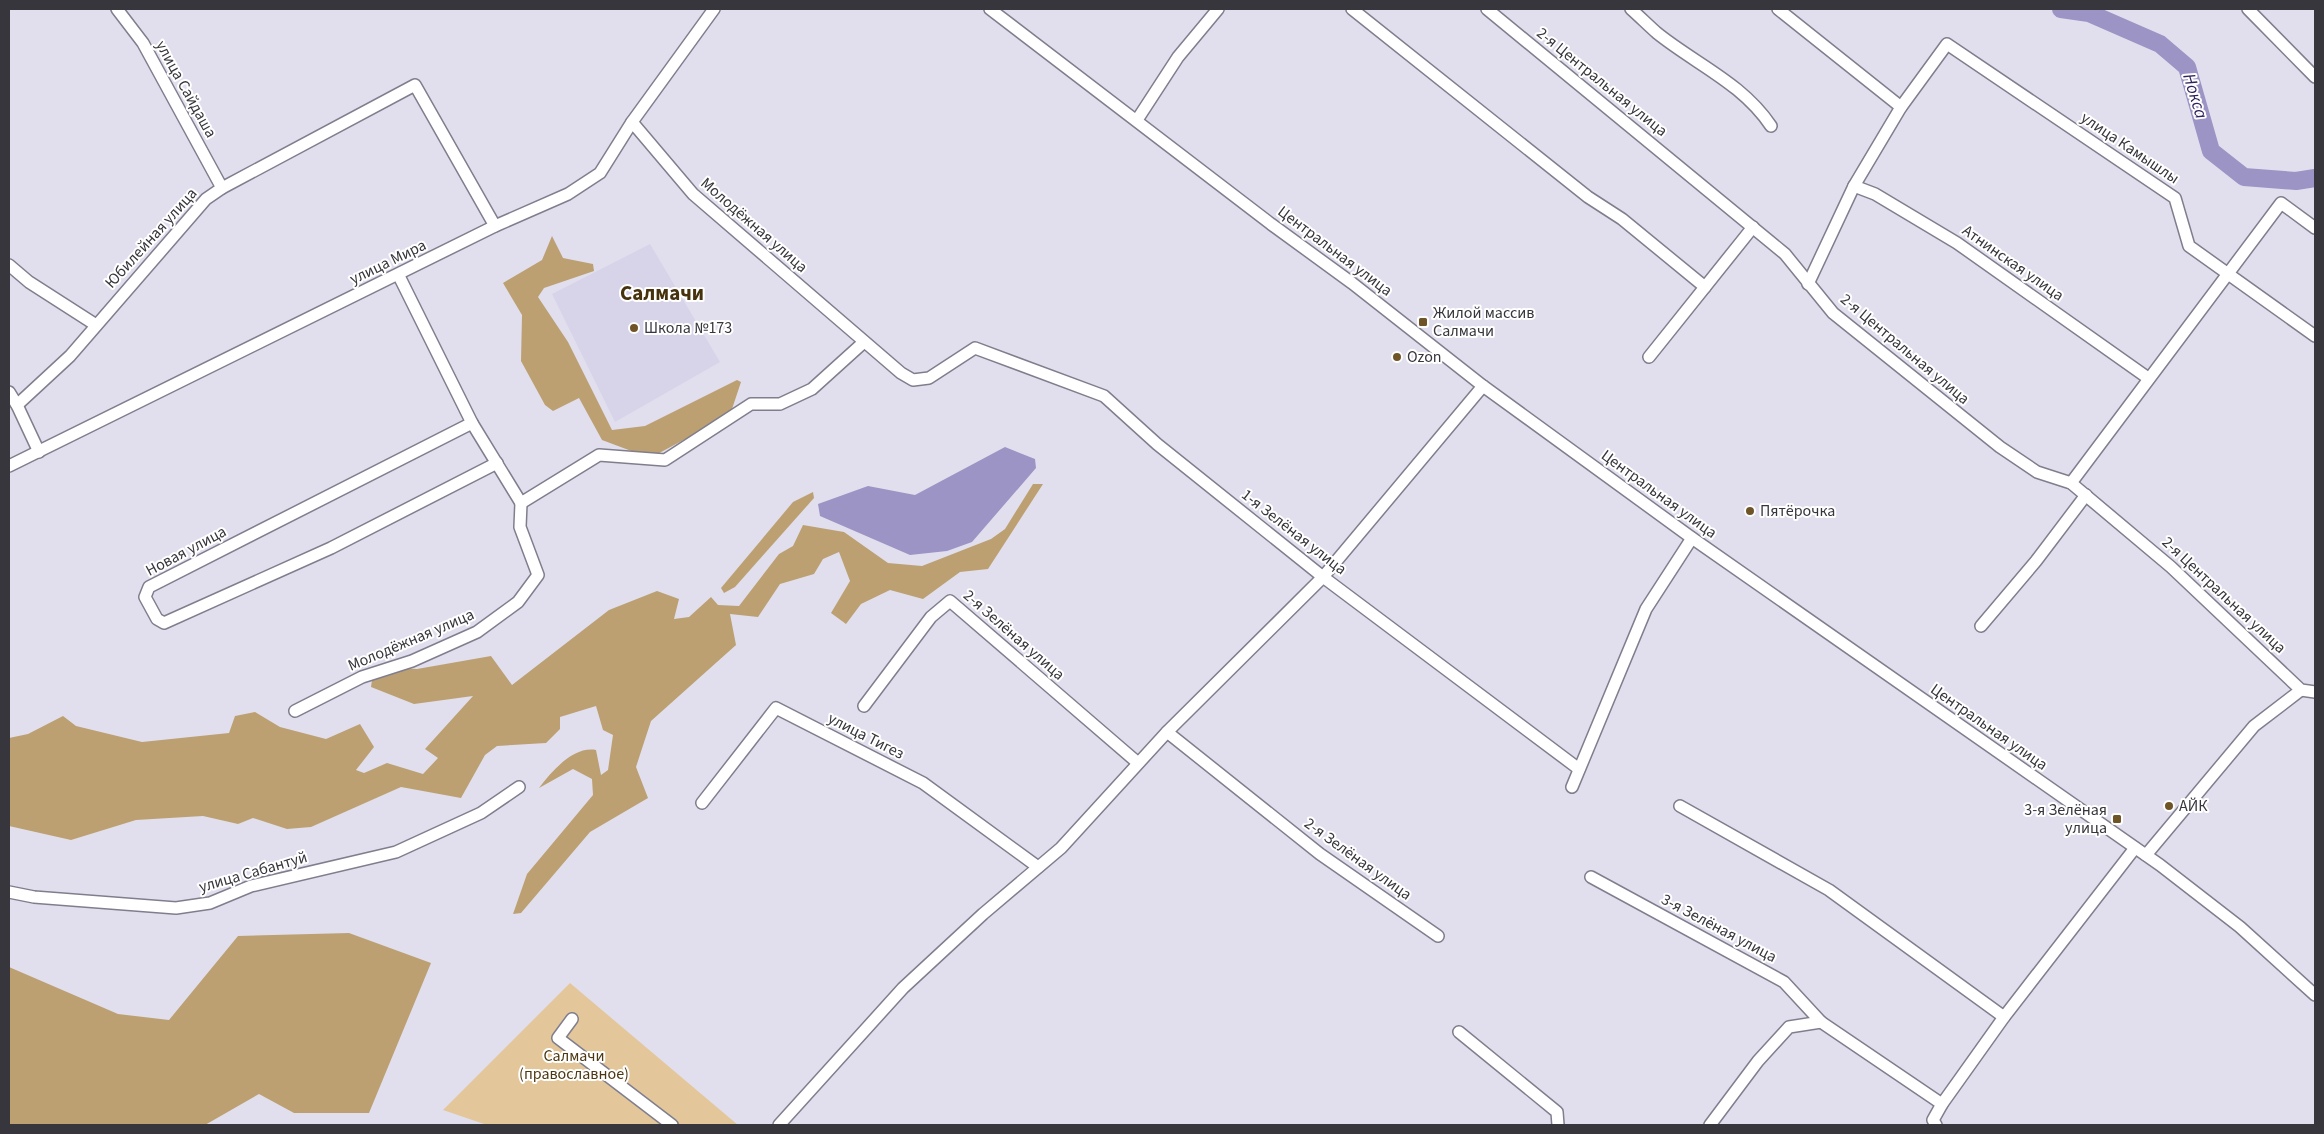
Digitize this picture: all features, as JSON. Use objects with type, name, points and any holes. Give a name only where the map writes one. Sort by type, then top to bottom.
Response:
[{"type":"street","name":"улица Сайдаша","points":[[117,9],[143,43],[222,188]]},
{"type":"street","name":"улица Мира","points":[[9,466],[398,276],[495,226],[568,194],[600,173],[632,122],[714,9]]},
{"type":"street","name":"Центральная улица","points":[[990,9],[1352,283],[1483,386],[1692,538],[2146,855],[2234,922],[2315,995]]},
{"type":"street","points":[[1137,120],[1178,56],[1218,9]]},
{"type":"street","points":[[1352,9],[1580,191],[1622,219],[1705,287]]},
{"type":"street","name":"2-я Центральная улица","points":[[1487,9],[1785,254],[1833,313],[1981,432],[2037,472],[2071,483],[2086,495],[2171,567],[2301,690]]},
{"type":"street","points":[[1632,9],[1658,33],[1736,87],[1758,107],[1771,126]]},
{"type":"street","points":[[1778,9],[1901,107],[1854,186],[1808,284]]},
{"type":"street","points":[[2248,9],[2315,77]]},
{"type":"street","name":"улица Камышлы","points":[[1901,107],[1947,44],[2175,198],[2189,246],[2315,336]]},
{"type":"street","name":"Юбилейная улица","points":[[17,405],[60,366],[206,199],[222,188],[415,85],[495,226]]},
{"type":"street","name":"Молодёжная улица","points":[[632,122],[693,194],[900,373],[913,380],[929,378],[975,348]]},
{"type":"street","name":"Атнинская улица","points":[[1854,186],[1875,194],[1957,243],[2148,378]]},
{"type":"street","points":[[2071,483],[2281,203],[2315,228]]},
{"type":"street","points":[[1649,357],[1753,227]]},
{"type":"street","points":[[9,265],[29,282],[96,326]]},
{"type":"street","points":[[398,276],[472,423],[521,503],[599,456],[665,460],[751,404],[780,404],[812,389],[864,342]]},
{"type":"street","name":"1-я Зелёная улица","points":[[975,348],[1104,396],[1157,444],[1323,577],[1579,769]]},
{"type":"street","points":[[779,1125],[903,988],[983,914],[1061,848],[1167,732],[1323,577],[1483,386]]},
{"type":"street","points":[[9,392],[39,452]]},
{"type":"street","name":"Новая улица","points":[[472,423],[150,587],[145,597],[157,619],[164,623],[331,548],[497,463]]},
{"type":"street","points":[[1982,626],[2036,561],[2086,495]]},
{"type":"street","name":"Молодёжная улица","points":[[295,710],[362,677],[412,660],[477,632],[518,602],[538,575],[520,527],[521,503]]},
{"type":"street","points":[[1572,787],[1646,609],[1692,538]]},
{"type":"street","name":"2-я Зелёная улица","points":[[864,706],[931,617],[950,601],[1138,763]]},
{"type":"street","points":[[2146,855],[2254,726],[2301,690],[2315,692]]},
{"type":"street","name":"улица Тигез","points":[[702,803],[776,708],[923,783],[1038,867]]},
{"type":"street","name":"2-я Зелёная улица","points":[[1167,732],[1320,854],[1438,936]]},
{"type":"street","name":"улица Сабантуй","points":[[9,892],[34,897],[176,908],[210,903],[251,886],[396,852],[481,813],[519,787]]},
{"type":"street","points":[[1680,806],[1829,890],[2004,1017]]},
{"type":"street","points":[[1936,1125],[1933,1120],[1942,1104],[2004,1017],[2135,848]]},
{"type":"street","name":"3-я Зелёная улица","points":[[1591,877],[1784,982],[1821,1022],[1942,1104]]},
{"type":"street","points":[[572,1019],[558,1038],[672,1125]]},
{"type":"street","points":[[1710,1125],[1758,1060],[1789,1027],[1821,1022]]},
{"type":"street","points":[[1459,1032],[1557,1112],[1558,1125]]},
{"type":"shaded area","points":[[552,236],[563,258],[593,264],[594,271],[544,288],[538,297],[568,342],[612,430],[645,426],[737,380],[741,382],[730,415],[650,458],[602,440],[579,398],[553,411],[545,405],[521,361],[522,315],[503,283],[542,260]]},
{"type":"shaded area","name":"Школа №173","points":[[650,244],[720,362],[615,422],[552,294]]},
{"type":"shaded area","points":[[1005,447],[1035,459],[1036,468],[972,542],[947,551],[910,555],[820,516],[818,504],[868,486],[915,495]]},
{"type":"shaded area","points":[[1033,484],[1043,484],[988,569],[960,572],[923,599],[890,590],[861,604],[846,624],[831,613],[850,581],[839,552],[823,559],[814,574],[780,584],[758,617],[730,614],[736,645],[651,721],[636,767],[648,798],[590,832],[521,913],[513,914],[527,874],[593,795],[592,779],[573,769],[539,788],[557,767],[579,752],[596,750],[601,775],[608,770],[613,735],[603,730],[596,706],[560,717],[560,729],[546,743],[497,746],[485,755],[461,798],[401,787],[311,827],[287,829],[253,818],[238,824],[203,816],[136,820],[71,840],[9,826],[9,738],[28,734],[63,716],[76,726],[142,742],[229,733],[235,716],[255,712],[280,727],[326,739],[360,724],[374,747],[356,770],[364,773],[387,763],[423,774],[438,758],[425,749],[473,696],[414,704],[371,687],[373,673],[382,667],[417,669],[491,656],[512,685],[609,610],[657,591],[679,599],[674,619],[689,617],[711,597],[718,605],[739,606],[779,554],[793,546],[803,525],[844,532],[888,563],[922,566],[991,539],[1005,529]]},
{"type":"shaded area","points":[[813,492],[814,498],[735,587],[724,593],[721,588],[793,502]]},
{"type":"shaded area","points":[[349,933],[431,963],[369,1113],[294,1113],[259,1094],[205,1125],[9,1125],[9,967],[118,1014],[169,1020],[238,936]]},
{"type":"green space","name":"Салмачи (православное)","points":[[570,983],[738,1125],[487,1125],[443,1110]]},
{"type":"waterway","name":"Нокса","points":[[2061,9],[2089,13],[2160,44],[2187,67],[2211,151],[2244,177],[2296,181],[2315,178]]},
{"type":"place","name":"Жилой массив Салмачи","points":[[1423,322]]},
{"type":"place","name":"Школа №173","points":[[634,328]]},
{"type":"place","name":"Ozon","points":[[1397,357]]},
{"type":"place","name":"Пятёрочка","points":[[1750,511]]},
{"type":"place","name":"АЙК","points":[[2169,806]]},
{"type":"place","name":"3-я Зелёная улица","points":[[2117,819]]},
{"type":"district","name":"Салмачи","points":[[662,293]]}]
